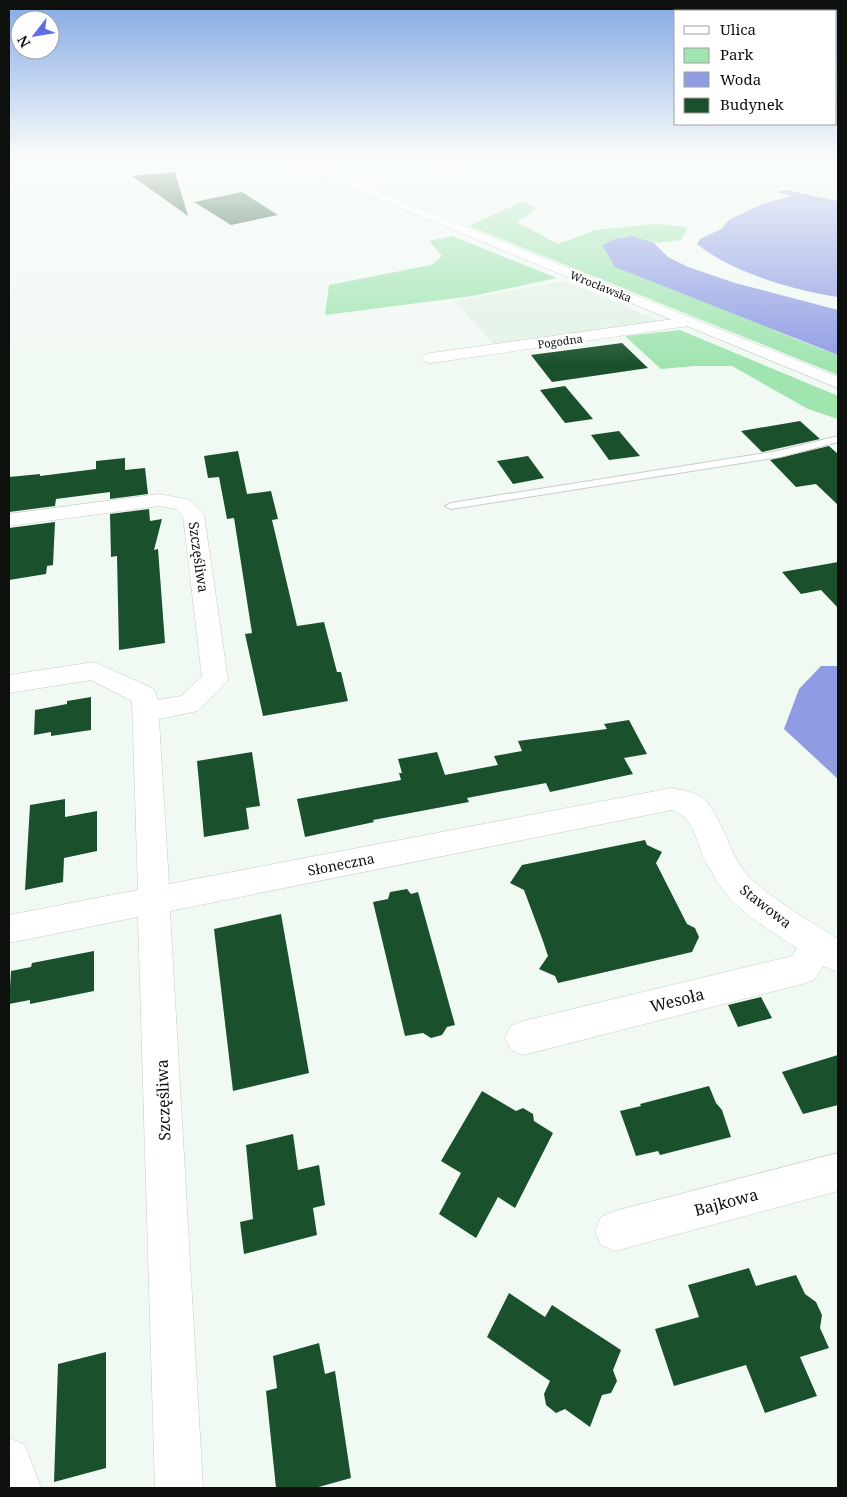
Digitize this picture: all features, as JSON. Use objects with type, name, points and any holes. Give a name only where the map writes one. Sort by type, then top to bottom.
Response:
[{"type":"street","name":"Wrocławska","points":[[452,226],[838,383]]},
{"type":"street","name":"Pogodna","points":[[431,358],[689,322]]},
{"type":"street","name":"Szczęśliwa","points":[[9,520],[159,500],[183,504],[193,515],[215,680],[189,704],[146,712]]},
{"type":"street","name":"Szczęśliwa","points":[[9,684],[94,670],[145,696],[179,1488]]},
{"type":"street","name":"Słoneczna","points":[[9,929],[672,799]]},
{"type":"street","name":"Stawowa","points":[[672,799],[688,803],[699,812],[718,856],[738,886],[773,915],[829,951]]},
{"type":"street","name":"Wesoła","points":[[522,1038],[802,969],[829,951]]},
{"type":"street","name":"Bajkowa","points":[[614,1231],[838,1172]]},
{"type":"street","points":[[9,1461],[17,1488]]},
{"type":"lane","points":[[450,506],[780,454],[838,439]]},
{"type":"shaded area","points":[[565,281],[660,321],[494,344],[454,301]]},
{"type":"green space","points":[[469,226],[524,226],[558,244],[595,230],[637,226],[688,227],[681,240],[655,243],[622,237],[602,245],[748,318],[838,355],[838,375]]},
{"type":"green space","points":[[452,236],[557,278],[472,296],[325,315],[329,285],[431,265],[442,256],[429,241]]},
{"type":"green space","points":[[680,330],[838,396],[838,419],[808,409],[732,366],[694,366],[661,369],[625,336]]},
{"type":"water","points":[[724,226],[838,226],[838,297],[764,279],[727,263],[697,244],[700,239]]},
{"type":"water","points":[[632,236],[654,243],[668,257],[688,267],[735,283],[838,310],[838,355],[615,267],[602,245],[614,239]]},
{"type":"water","points":[[821,666],[838,666],[838,779],[784,729],[799,689]]},
{"type":"building","points":[[622,343],[648,368],[552,382],[531,355]]},
{"type":"building","points":[[565,386],[593,419],[565,423],[540,390]]},
{"type":"building","points":[[800,421],[820,439],[762,452],[741,431]]},
{"type":"building","points":[[619,431],[640,456],[609,460],[591,435]]},
{"type":"building","points":[[829,446],[838,454],[838,505],[816,484],[796,487],[770,460]]},
{"type":"building","points":[[238,451],[247,494],[271,491],[278,519],[272,520],[297,626],[324,622],[337,672],[341,672],[348,701],[263,716],[245,634],[252,633],[234,518],[227,519],[219,477],[208,478],[204,456]]},
{"type":"building","points":[[528,456],[544,478],[513,484],[497,461]]},
{"type":"building","points":[[125,458],[125,470],[145,468],[148,494],[110,499],[110,492],[56,499],[55,506],[9,512],[9,477],[40,474],[40,476],[96,469],[96,461]]},
{"type":"building","points":[[149,509],[150,521],[162,519],[154,550],[158,549],[165,643],[119,650],[117,556],[111,557],[110,514]]},
{"type":"building","points":[[55,522],[53,565],[47,566],[46,574],[9,580],[9,528]]},
{"type":"building","points":[[838,562],[838,608],[821,590],[801,594],[782,572]]},
{"type":"building","points":[[91,697],[91,730],[51,736],[51,732],[34,735],[35,710],[67,704],[67,701]]},
{"type":"building","points":[[629,720],[647,754],[624,758],[633,774],[550,792],[546,783],[467,798],[469,802],[373,820],[374,822],[305,837],[297,799],[401,780],[399,773],[402,773],[398,759],[437,752],[445,775],[498,765],[494,756],[522,751],[518,741],[607,729],[604,724]]},
{"type":"building","points":[[252,752],[260,806],[246,808],[249,829],[204,837],[197,761]]},
{"type":"building","points":[[65,799],[65,817],[97,811],[97,851],[64,858],[63,882],[25,890],[30,805]]},
{"type":"building","points":[[645,840],[647,845],[662,852],[656,863],[687,924],[695,928],[699,937],[692,952],[558,983],[555,976],[539,969],[548,956],[543,941],[524,890],[510,883],[522,865]]},
{"type":"building","points":[[407,889],[411,894],[418,892],[455,1025],[447,1027],[442,1035],[431,1038],[423,1033],[405,1036],[373,902],[388,899],[390,892]]},
{"type":"building","points":[[281,914],[309,1073],[233,1091],[214,929]]},
{"type":"building","points":[[94,951],[94,991],[30,1004],[30,1000],[9,1004],[11,971],[31,967],[32,963]]},
{"type":"building","points":[[761,997],[772,1018],[738,1027],[728,1005]]},
{"type":"building","points":[[838,1055],[838,1105],[803,1114],[782,1072]]},
{"type":"building","points":[[709,1086],[716,1103],[722,1110],[731,1137],[660,1155],[658,1151],[636,1156],[620,1111]]},
{"type":"building","points":[[482,1091],[516,1111],[523,1108],[533,1114],[534,1121],[553,1133],[515,1208],[498,1197],[476,1238],[439,1214],[461,1173],[441,1161]]},
{"type":"building","points":[[293,1134],[298,1170],[319,1165],[325,1205],[313,1208],[317,1235],[244,1254],[240,1222],[253,1219],[246,1145]]},
{"type":"building","points":[[749,1268],[756,1286],[796,1275],[805,1294],[816,1302],[822,1315],[820,1328],[829,1348],[800,1357],[817,1396],[765,1413],[746,1365],[674,1386],[655,1329],[699,1317],[688,1285]]},
{"type":"building","points":[[509,1293],[545,1317],[552,1305],[621,1350],[613,1370],[617,1381],[611,1393],[602,1395],[590,1427],[565,1409],[556,1413],[546,1405],[544,1394],[550,1381],[487,1337]]},
{"type":"building","points":[[319,1343],[325,1374],[335,1371],[351,1478],[315,1488],[276,1488],[266,1391],[277,1388],[273,1356]]},
{"type":"building","points":[[106,1352],[106,1468],[54,1482],[58,1364]]}]
